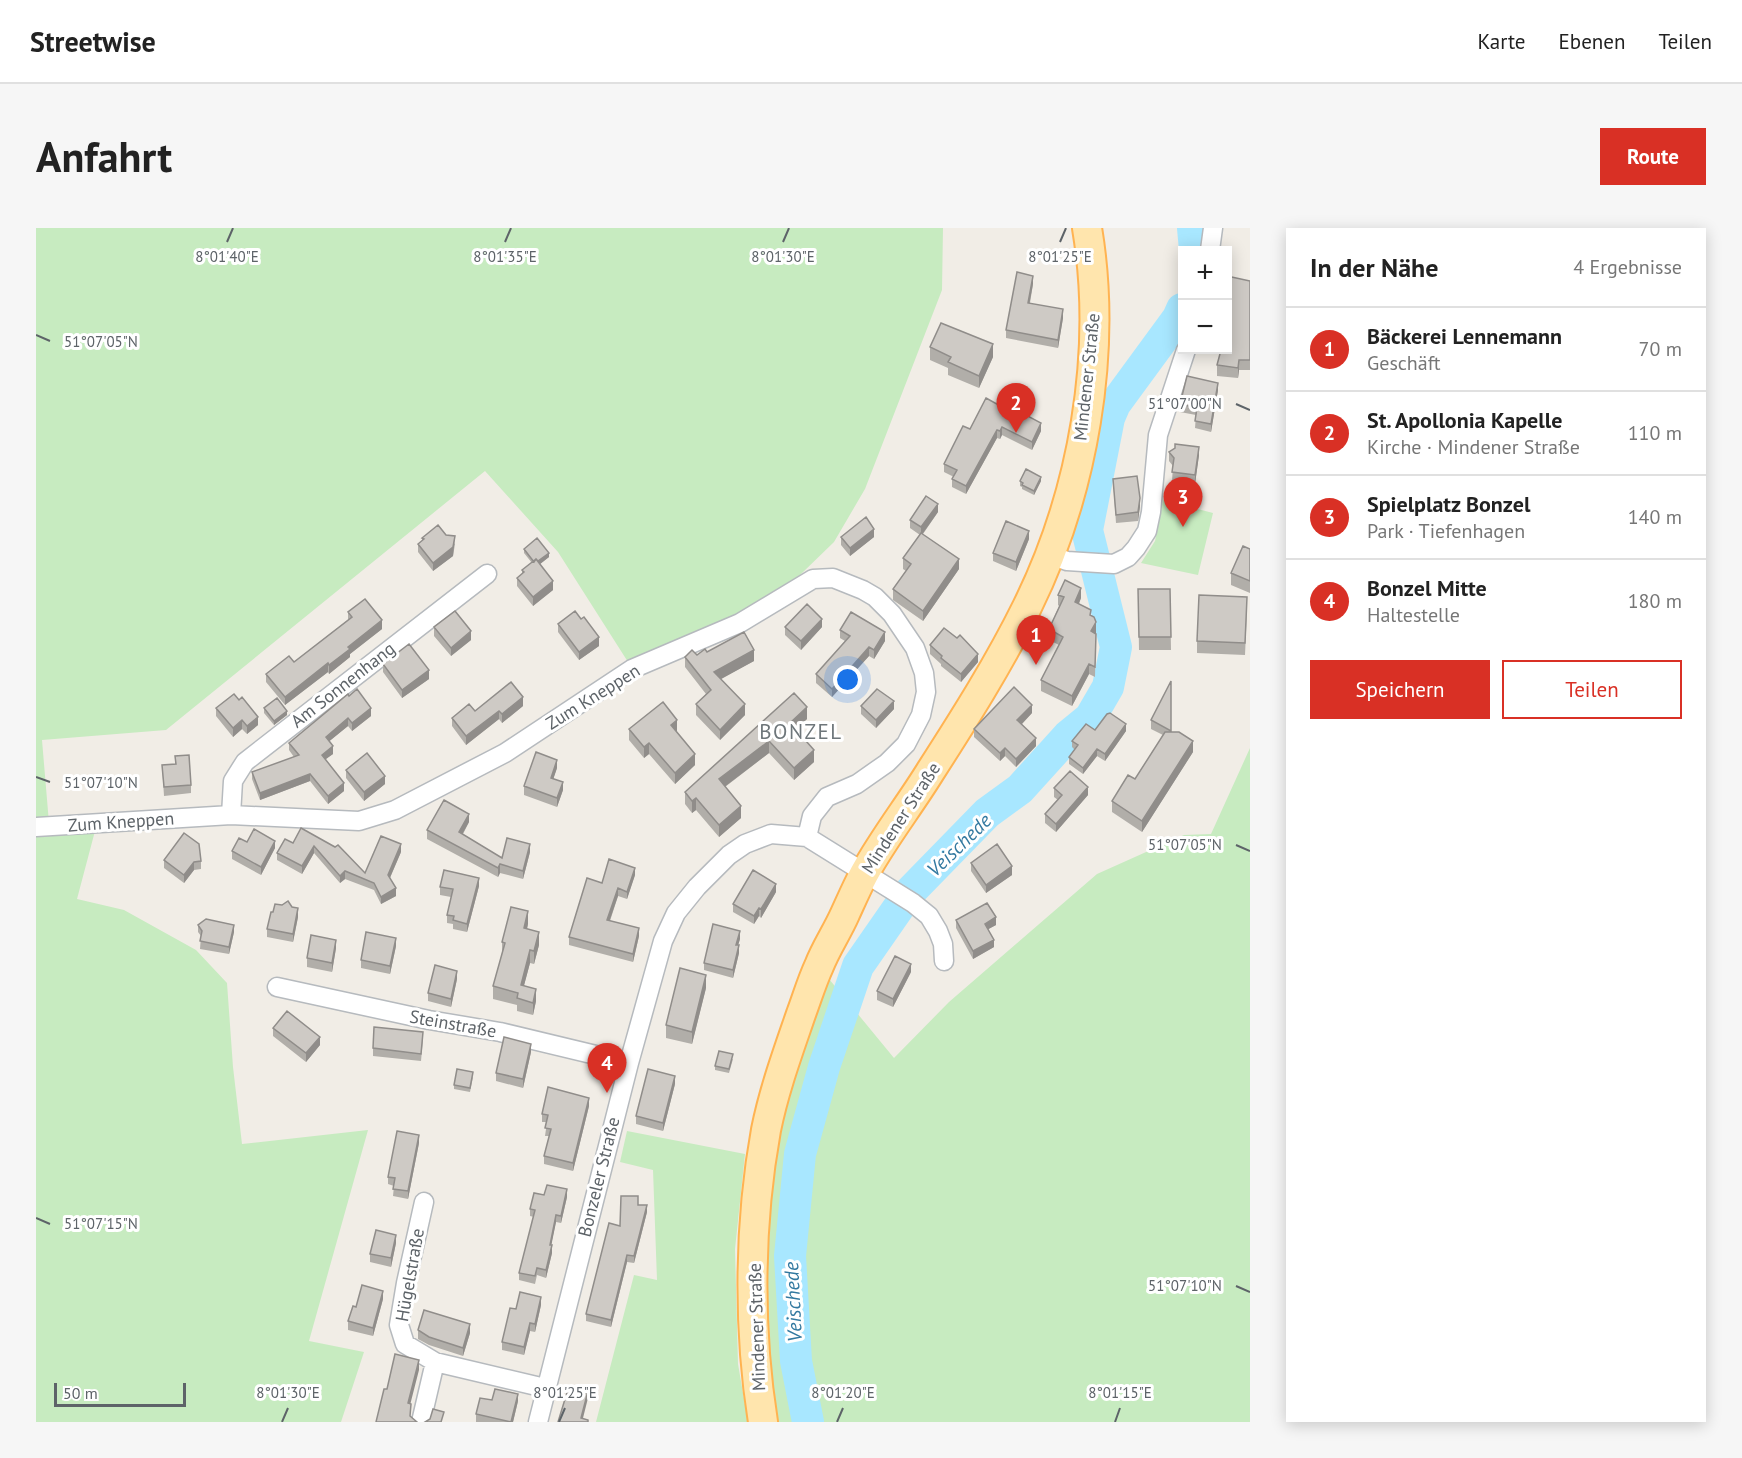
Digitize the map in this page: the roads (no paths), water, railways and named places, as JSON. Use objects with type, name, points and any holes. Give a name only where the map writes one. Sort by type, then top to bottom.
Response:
[{"type":"main road","name":"Mindener Straße","points":[[763,1422],[756,1377],[752,1293],[757,1206],[766,1131],[776,1090],[818,966],[864,873],[930,772],[1003,652],[1028,607],[1050,555],[1067,503],[1089,398],[1094,341],[1094,299],[1092,257],[1087,228]]},
{"type":"street","points":[[1211,246],[1213,228]]},
{"type":"street","points":[[1050,555],[1078,562],[1114,564],[1128,557],[1136,548],[1147,531],[1151,512],[1158,435],[1185,354]]},
{"type":"street","name":"Am Sonnenhang","points":[[231,815],[233,781],[245,762],[487,574]]},
{"type":"street","name":"Zum Kneppen","points":[[36,827],[231,815],[358,821],[395,810],[505,753],[632,669],[740,623],[813,579],[833,578],[869,593],[892,614],[915,648],[924,673],[926,692],[921,715],[906,744],[887,763],[857,784],[827,797],[812,816],[807,837]]},
{"type":"street","name":"Bonzeler Straße","points":[[538,1422],[629,1063],[663,941],[676,913],[697,887],[729,855],[745,844],[771,834],[807,837],[913,903],[929,916],[944,944],[944,961]]},
{"type":"street","name":"Steinstraße","points":[[277,987],[429,1020],[500,1032],[629,1063]]},
{"type":"street","name":"Hügelstraße","points":[[424,1202],[399,1325],[405,1344],[435,1362],[545,1388]]},
{"type":"street","points":[[421,1422],[435,1362]]},
{"type":"waterway","name":"Veischede","points":[[1193,228],[1195,246]]},
{"type":"waterway","name":"Veischede","points":[[808,1422],[796,1361],[790,1256],[800,1154],[824,1067],[858,966],[908,894],[987,813],[1020,789],[1068,736],[1090,718],[1108,687],[1116,647],[1087,530],[1109,418],[1115,404],[1178,318]]},
{"type":"place","name":"St. Apollonia Kapelle","points":[[1016,433]]},
{"type":"place","name":"Spielplatz Bonzel","points":[[1183,527]]},
{"type":"place","name":"Bäckerei Lennemann","points":[[1036,665]]},
{"type":"place","name":"Bonzel Mitte","points":[[607,1093]]},
{"type":"district","name":"BONZEL","points":[[801,732]]}]
